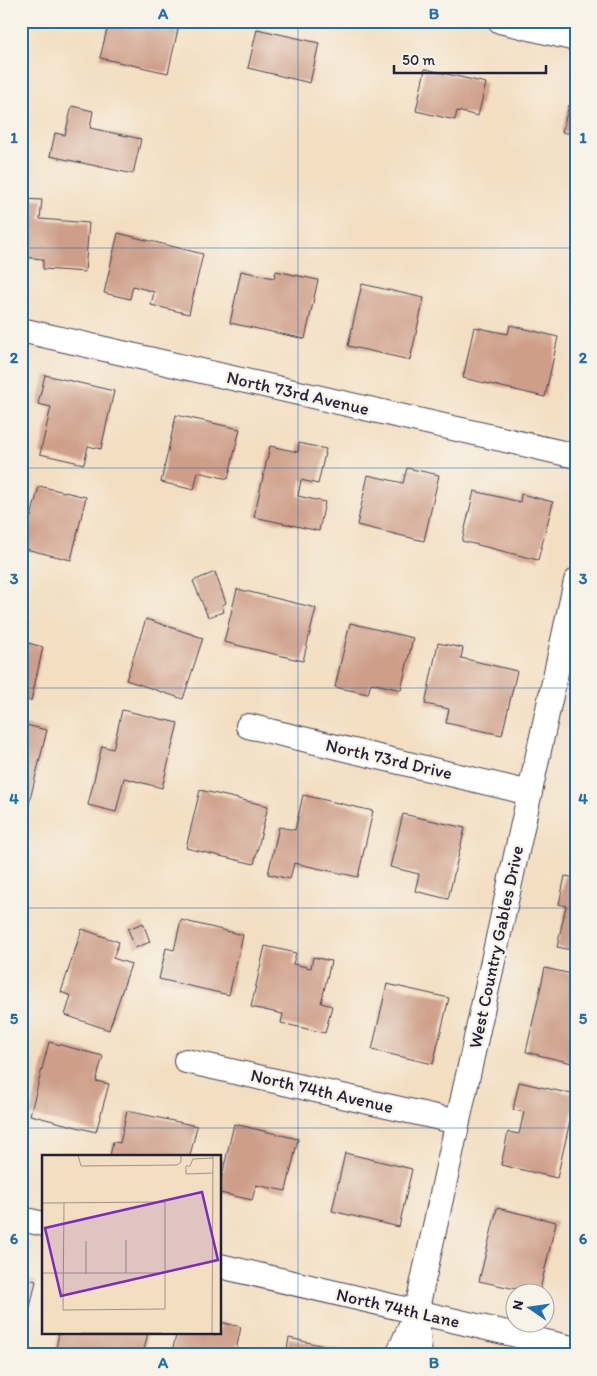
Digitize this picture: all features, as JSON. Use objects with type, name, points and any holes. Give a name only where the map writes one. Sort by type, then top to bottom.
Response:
[{"type":"street","points":[[500,21],[576,39]]},
{"type":"street","name":"North 73rd Avenue","points":[[21,330],[576,456]]},
{"type":"street","name":"West Country Gables Drive","points":[[398,1355],[416,1313],[576,581]]},
{"type":"street","name":"North 73rd Drive","points":[[248,726],[530,792]]},
{"type":"street","name":"North 74th Avenue","points":[[186,1061],[458,1122]]},
{"type":"street","points":[[21,1219],[42,1224]]},
{"type":"street","name":"North 74th Lane","points":[[221,1266],[576,1349]]},
{"type":"street","name":"West Country Gables Drive","points":[[416,1313],[420,1355]]},
{"type":"building","points":[[109,21],[162,21],[179,25],[168,73],[100,58]]},
{"type":"building","points":[[257,29],[319,43],[310,83],[248,68]]},
{"type":"building","points":[[425,69],[486,83],[478,116],[457,111],[455,120],[416,111]]},
{"type":"building","points":[[569,105],[576,107],[576,135],[562,132]]},
{"type":"building","points":[[72,106],[93,111],[90,128],[141,139],[133,174],[50,156],[55,133],[65,135]]},
{"type":"building","points":[[21,199],[42,200],[40,219],[89,223],[85,272],[43,269],[43,259],[21,257]]},
{"type":"building","points":[[118,233],[203,254],[189,314],[151,305],[154,292],[133,286],[130,299],[104,293]]},
{"type":"building","points":[[241,271],[274,278],[276,271],[318,280],[305,339],[230,323]]},
{"type":"building","points":[[362,284],[424,298],[410,360],[348,346]]},
{"type":"building","points":[[510,325],[558,337],[545,397],[463,378],[474,327],[508,334]]},
{"type":"building","points":[[45,375],[114,391],[101,449],[88,446],[84,464],[40,454],[51,407],[38,404]]},
{"type":"building","points":[[176,415],[240,429],[228,479],[198,472],[194,490],[161,482]]},
{"type":"building","points":[[299,443],[326,449],[318,484],[301,480],[298,496],[325,502],[319,531],[254,517],[270,446],[298,452]]},
{"type":"building","points":[[407,468],[439,475],[424,541],[357,525],[368,475],[403,483]]},
{"type":"building","points":[[39,486],[86,497],[71,560],[21,548],[21,515],[31,517]]},
{"type":"building","points":[[474,491],[520,502],[521,494],[553,502],[538,560],[462,541]]},
{"type":"building","points":[[215,572],[226,603],[222,605],[224,612],[208,617],[193,581]]},
{"type":"building","points":[[237,589],[316,608],[303,661],[224,642]]},
{"type":"building","points":[[146,619],[203,638],[183,699],[126,680]]},
{"type":"building","points":[[21,623],[28,624],[24,642],[43,647],[31,701],[21,698]]},
{"type":"building","points":[[350,623],[413,638],[401,690],[371,683],[368,694],[335,687]]},
{"type":"building","points":[[438,643],[463,648],[461,658],[517,671],[502,735],[446,723],[449,709],[425,704]]},
{"type":"building","points":[[122,710],[178,723],[162,788],[124,778],[116,812],[88,805],[102,746],[113,749]]},
{"type":"building","points":[[21,724],[47,730],[23,828],[21,828]]},
{"type":"building","points":[[200,790],[268,806],[254,864],[186,848]]},
{"type":"building","points":[[303,795],[373,811],[358,877],[294,863],[290,879],[268,874],[279,827],[295,830]]},
{"type":"building","points":[[403,814],[465,828],[448,899],[415,891],[419,874],[390,867]]},
{"type":"building","points":[[565,876],[576,878],[576,951],[557,947],[566,906],[559,904]]},
{"type":"building","points":[[181,920],[243,935],[229,995],[159,979],[166,948],[174,950]]},
{"type":"building","points":[[143,923],[150,942],[135,948],[128,929]]},
{"type":"building","points":[[82,929],[119,942],[113,958],[131,964],[109,1030],[65,1015],[71,996],[61,992]]},
{"type":"building","points":[[265,946],[296,953],[293,964],[311,968],[313,957],[331,961],[321,1003],[332,1006],[325,1033],[281,1023],[283,1014],[251,1007]]},
{"type":"building","points":[[545,968],[576,975],[576,1064],[526,1052]]},
{"type":"building","points":[[387,984],[449,998],[433,1064],[372,1050]]},
{"type":"building","points":[[49,1042],[103,1056],[96,1081],[109,1084],[96,1132],[30,1115]]},
{"type":"building","points":[[519,1082],[576,1095],[557,1178],[501,1165],[508,1132],[519,1134],[524,1112],[513,1110]]},
{"type":"building","points":[[127,1111],[197,1126],[190,1155],[110,1155],[113,1142],[120,1143]]},
{"type":"building","points":[[234,1124],[298,1139],[286,1191],[256,1185],[252,1200],[221,1193],[221,1180]]},
{"type":"building","points":[[345,1153],[412,1169],[399,1227],[332,1211]]},
{"type":"building","points":[[497,1208],[556,1222],[541,1284],[504,1284],[504,1286],[479,1281]]},
{"type":"building","points":[[21,1277],[36,1281],[22,1343],[21,1343]]},
{"type":"building","points":[[221,1322],[241,1327],[235,1355],[171,1355],[176,1334],[221,1334]]},
{"type":"building","points":[[59,1334],[148,1334],[143,1355],[55,1355]]},
{"type":"building","points":[[289,1338],[351,1352],[350,1355],[286,1355]]}]
